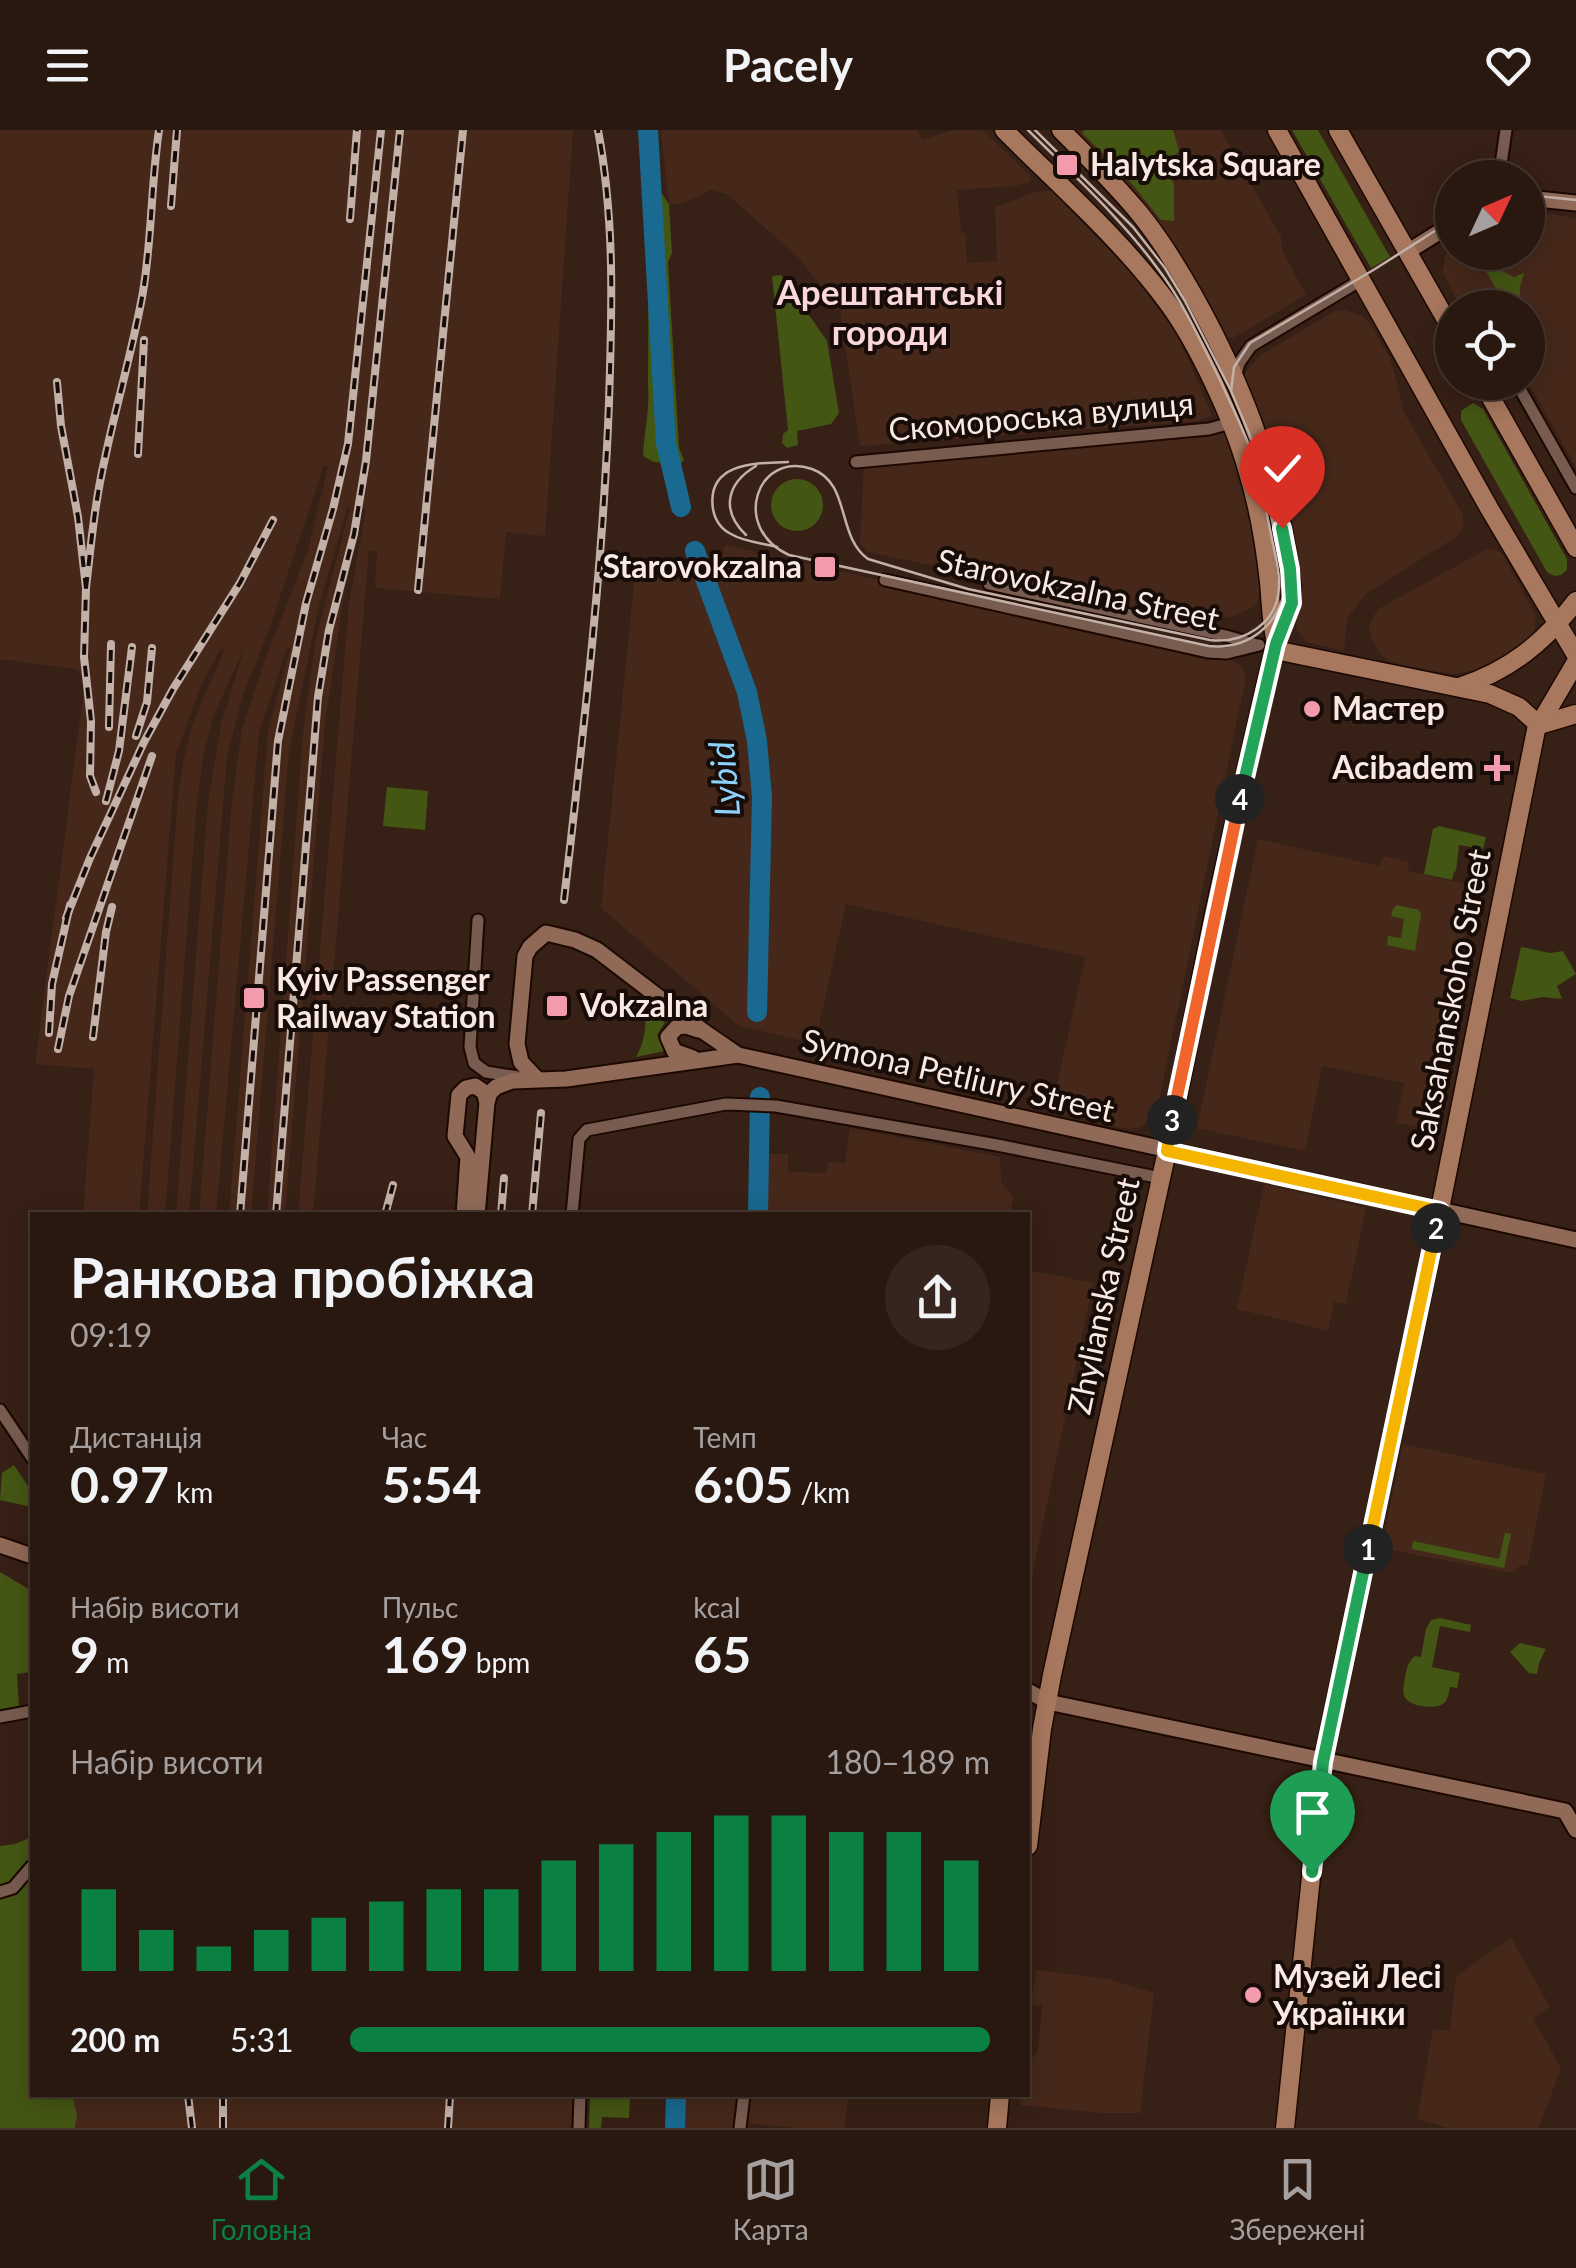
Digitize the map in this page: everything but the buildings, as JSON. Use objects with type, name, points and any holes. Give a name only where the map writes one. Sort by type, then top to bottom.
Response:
[{"type":"main road","name":"Zhylianska Street","points":[[1004,130],[1137,264],[1178,318],[1231,423],[1248,469],[1269,581],[1271,622],[1270,646],[1167,1151],[1048,1702],[1030,1832]]},
{"type":"main road","name":"Zhylianska Street","points":[[1061,130],[1140,215],[1181,272],[1235,378],[1260,439],[1290,569],[1292,603],[1270,646]]},
{"type":"main road","points":[[1277,130],[1576,658]]},
{"type":"main road","points":[[1338,130],[1434,298]]},
{"type":"main road","points":[[1545,200],[1576,203]]},
{"type":"main road","points":[[1408,252],[1435,235]]},
{"type":"main road","points":[[1492,400],[1576,548]]},
{"type":"main road","points":[[1459,687],[1490,675],[1540,643],[1576,601]]},
{"type":"main road","name":"Starovokzalna Street","points":[[1270,646],[1512,702],[1538,725]]},
{"type":"main road","name":"Saksahanskoho Street","points":[[1285,2128],[1323,1762],[1538,725],[1576,658]]},
{"type":"main road","points":[[1538,725],[1576,714]]},
{"type":"main road","points":[[529,1078],[517,1044],[525,956],[546,933],[598,950],[738,1055]]},
{"type":"main road","points":[[702,1060],[674,1052],[668,1038],[677,1027],[703,1031]]},
{"type":"main road","points":[[477,1212],[487,1102],[496,1087],[529,1078],[566,1079],[738,1055]]},
{"type":"main road","name":"Symona Petliury Street","points":[[738,1055],[1576,1240]]},
{"type":"main road","points":[[464,1212],[468,1158],[455,1136],[459,1095],[476,1086],[484,1092],[487,1102]]},
{"type":"main road","points":[[464,1148],[478,1147],[483,1138]]},
{"type":"main road","points":[[0,1544],[30,1556]]},
{"type":"main road","points":[[1030,1692],[1048,1702],[1323,1762],[1569,1807],[1576,1830]]},
{"type":"main road","points":[[1030,1704],[1048,1702]]},
{"type":"main road","points":[[996,2128],[1000,2097]]},
{"type":"street","points":[[1502,160],[1506,130]]},
{"type":"street","points":[[1235,378],[1239,363],[1251,346],[1362,280]]},
{"type":"street","points":[[1526,400],[1576,488]]},
{"type":"street","name":"Скомороська вулиця","points":[[856,462],[1210,429],[1231,423]]},
{"type":"street","name":"Starovokzalna Street","points":[[884,580],[1208,652],[1270,646]]},
{"type":"street","name":"Starovokzalna Street","points":[[988,584],[1270,646]]},
{"type":"street","points":[[478,920],[470,1048],[474,1063],[486,1072],[529,1078]]},
{"type":"street","name":"Symona Petliury Street","points":[[572,1212],[579,1139],[587,1130],[726,1104],[776,1106],[1161,1178]]},
{"type":"street","points":[[0,1410],[30,1455]]},
{"type":"street","points":[[0,1717],[30,1712]]},
{"type":"street","points":[[0,1892],[13,1888],[30,1868]]},
{"type":"street","points":[[580,2097],[580,2128]]},
{"type":"street","points":[[740,2128],[744,2097]]},
{"type":"shaded area","points":[[0,130],[573,130],[545,536],[506,532],[500,599],[375,588],[377,551],[369,550],[313,1212],[298,1212],[349,604],[366,509],[362,509],[343,600],[325,724],[285,1212],[267,1212],[303,733],[315,643],[350,507],[318,610],[289,752],[251,1212],[229,1212],[268,731],[290,649],[287,647],[259,733],[216,1212],[199,1212],[232,801],[242,729],[308,550],[328,467],[324,465],[243,695],[227,757],[189,1212],[176,1212],[208,802],[221,724],[245,646],[213,717],[197,800],[165,1212],[147,1212],[178,796],[193,723],[224,650],[221,648],[200,688],[176,754],[139,1212],[83,1212],[94,1069],[35,1064],[85,681],[76,669],[0,659]]},
{"type":"shaded area","points":[[661,130],[918,130],[922,140],[953,130],[983,130],[1030,176],[1030,182],[957,190],[967,263],[997,261],[995,207],[1038,191],[1052,191],[1131,273],[1176,332],[1212,415],[1199,421],[860,446],[840,310],[798,257],[727,194],[711,190],[684,203],[669,204]]},
{"type":"shaded area","points":[[1068,130],[1221,130],[1281,237],[1282,250],[1306,295],[1233,338],[1223,336]]},
{"type":"shaded area","points":[[1545,213],[1576,219],[1576,467],[1538,400],[1545,400],[1545,290],[1452,290],[1443,272],[1545,270]]},
{"type":"shaded area","points":[[1345,310],[1370,324],[1390,358],[1405,414],[1462,513],[1464,526],[1456,537],[1366,594],[1347,619],[1344,651],[1306,642],[1296,629],[1299,571],[1272,451],[1245,373],[1259,356],[1335,311]]},
{"type":"shaded area","points":[[1225,430],[1236,457],[1261,569],[1258,601],[1234,616],[1202,621],[868,552],[860,544],[864,466]]},
{"type":"shaded area","points":[[725,545],[1234,661],[1243,667],[1246,677],[1158,1106],[1145,1124],[1128,1129],[1051,1112],[1085,957],[846,904],[815,1044],[738,1025],[601,908],[636,564],[716,578]]},
{"type":"shaded area","points":[[1487,549],[1503,555],[1536,617],[1534,631],[1523,647],[1478,670],[1453,674],[1403,665],[1381,655],[1369,628],[1380,608]]},
{"type":"shaded area","points":[[1258,839],[1380,866],[1383,856],[1409,862],[1408,871],[1475,886],[1424,1128],[1396,1123],[1404,1083],[1322,1066],[1305,1151],[1197,1128]]},
{"type":"shaded area","points":[[850,1128],[1000,1157],[1001,1182],[1013,1196],[1011,1212],[750,1212],[749,1154],[788,1154],[788,1172],[826,1173],[828,1162],[845,1163]]},
{"type":"shaded area","points":[[1264,1184],[1366,1208],[1346,1304],[1334,1302],[1328,1331],[1237,1309]]},
{"type":"shaded area","points":[[1030,1270],[1093,1283],[1030,1586]]},
{"type":"shaded area","points":[[1403,1444],[1546,1474],[1528,1565],[1511,1573],[1381,1548]]},
{"type":"shaded area","points":[[1511,1938],[1550,2007],[1533,2018],[1561,2068],[1539,2128],[1449,2128],[1417,2119],[1433,2029],[1450,2031],[1456,1976]]},
{"type":"shaded area","points":[[1036,1970],[1108,1979],[1154,1993],[1140,2113],[1020,2105],[1021,2097],[1030,2097],[1030,2061],[1038,2051],[1042,2006],[1031,2005]]},
{"type":"shaded area","points":[[72,2097],[574,2097],[571,2128],[75,2128],[77,2115]]},
{"type":"shaded area","points":[[684,2097],[739,2097],[735,2128],[683,2128]]},
{"type":"shaded area","points":[[751,2097],[849,2097],[844,2128],[748,2123]]},
{"type":"green space","points":[[1173,130],[1179,151],[1168,162],[1174,186],[1174,221],[1161,220],[1124,174],[1082,133]]},
{"type":"green space","points":[[1292,130],[1318,130],[1390,257],[1371,268]]},
{"type":"green space","points":[[649,187],[657,187],[669,204],[672,253],[668,262],[679,448],[684,460],[680,464],[654,462],[643,456],[648,395]]},
{"type":"green space","points":[[1485,270],[1502,270],[1514,277],[1524,273],[1520,290],[1497,290]]},
{"type":"green space","points":[[781,275],[827,341],[839,413],[831,424],[797,431],[798,445],[787,448],[782,443],[788,430],[772,276]]},
{"type":"green space","points":[[1473,403],[1483,409],[1567,559],[1567,570],[1561,575],[1547,572],[1461,420],[1461,411]]},
{"type":"green space","points":[[797,479],[816,486],[823,505],[816,524],[797,531],[778,524],[771,505],[778,486]]},
{"type":"green space","points":[[387,787],[428,791],[425,830],[383,826]]},
{"type":"green space","points":[[1439,826],[1486,837],[1483,849],[1459,845],[1452,880],[1424,874],[1433,829]]},
{"type":"green space","points":[[1397,905],[1419,910],[1421,914],[1415,951],[1387,945],[1388,936],[1401,938],[1404,919],[1391,916]]},
{"type":"green space","points":[[1521,947],[1550,953],[1563,951],[1576,974],[1557,986],[1562,999],[1510,998]]},
{"type":"green space","points":[[644,1007],[665,1022],[657,1035],[664,1051],[636,1057],[644,1033]]},
{"type":"green space","points":[[14,1465],[30,1489],[30,1507],[0,1500],[2,1473]]},
{"type":"green space","points":[[1505,1533],[1511,1534],[1504,1568],[1412,1549],[1413,1541],[1499,1559]]},
{"type":"green space","points":[[0,1572],[30,1590],[30,1672],[17,1674],[19,1706],[0,1710]]},
{"type":"green space","points":[[1440,1618],[1471,1625],[1470,1632],[1440,1626],[1432,1667],[1460,1673],[1457,1688],[1450,1687],[1442,1704],[1420,1706],[1404,1695],[1406,1671],[1415,1656],[1421,1657],[1431,1620]]},
{"type":"green space","points":[[1520,1643],[1546,1649],[1537,1674],[1529,1673],[1510,1652]]},
{"type":"green space","points":[[30,1838],[30,1862],[11,1884],[0,1888],[0,1846]]},
{"type":"green space","points":[[30,1868],[30,2097],[72,2097],[77,2115],[75,2128],[0,2128],[0,1892]]},
{"type":"green space","points":[[590,2097],[630,2097],[629,2118],[602,2117],[601,2128],[589,2128]]},
{"type":"waterway","name":"Lybid","points":[[648,130],[666,443],[681,507]]},
{"type":"waterway","name":"Lybid","points":[[695,551],[747,692],[757,741],[762,797],[757,1012]]},
{"type":"waterway","name":"Lybid","points":[[758,1212],[760,1097]]},
{"type":"waterway","name":"Lybid","points":[[675,2128],[676,2097]]},
{"type":"tram line","points":[[1028,130],[1144,250],[1200,339],[1257,467],[1279,574],[1273,611],[1247,634],[1210,640],[968,589],[868,559],[851,537],[833,486],[812,469],[793,466],[777,471],[765,481],[756,511],[760,528],[771,543],[789,555],[1209,646],[1236,644],[1268,624],[1282,602],[1285,588],[1261,462],[1231,391],[1165,268],[1133,227],[1035,130]]},
{"type":"tram line","points":[[1545,197],[1576,200]]},
{"type":"tram line","points":[[1231,391],[1234,367],[1250,343],[1435,231]]},
{"type":"tram line","points":[[777,547],[742,539],[724,530],[714,513],[713,494],[717,482],[736,468],[788,462]]},
{"type":"tram line","points":[[746,535],[733,516],[730,498],[739,480],[756,466]]},
{"type":"railway","points":[[86,588],[102,474],[143,292],[159,130]]},
{"type":"railway","points":[[171,206],[177,130]]},
{"type":"railway","points":[[350,219],[357,130]]},
{"type":"railway","points":[[240,1212],[278,741],[306,603],[348,444],[381,130]]},
{"type":"railway","points":[[276,1212],[318,697],[366,461],[400,130]]},
{"type":"railway","points":[[418,590],[463,130]]},
{"type":"railway","points":[[564,900],[597,589],[609,402],[610,232],[598,130]]},
{"type":"railway","points":[[138,454],[144,340]]},
{"type":"railway","points":[[57,382],[86,588],[84,657],[91,721],[90,776],[96,792]]},
{"type":"railway","points":[[66,918],[144,742],[240,583],[273,520]]},
{"type":"railway","points":[[109,727],[111,644]]},
{"type":"railway","points":[[106,801],[119,751],[132,647]]},
{"type":"railway","points":[[136,736],[147,702],[152,648]]},
{"type":"railway","points":[[58,1049],[69,996],[152,756]]},
{"type":"railway","points":[[49,1033],[52,984],[70,905]]},
{"type":"railway","points":[[93,1037],[112,907]]},
{"type":"railway","points":[[532,1212],[541,1113]]},
{"type":"railway","points":[[501,1212],[504,1178]]},
{"type":"railway","points":[[386,1212],[393,1185]]},
{"type":"railway","points":[[188,2097],[192,2128]]},
{"type":"railway","points":[[223,2097],[223,2128]]},
{"type":"railway","points":[[448,2128],[450,2097]]},
{"type":"place","name":"Halytska Square","points":[[1067,165]]},
{"type":"place","name":"Starovokzalna","points":[[825,567]]},
{"type":"place","name":"Мастер","points":[[1312,709]]},
{"type":"place","name":"Acibadem","points":[[1497,768]]},
{"type":"place","name":"Kyiv Passenger Railway Station","points":[[254,998]]},
{"type":"place","name":"Vokzalna","points":[[557,1006]]},
{"type":"place","name":"Музей Лесі Українки","points":[[1253,1995]]},
{"type":"district","name":"Арештантські городи","points":[[890,313]]},
{"type":"route","points":[[1282,528],[1292,603],[1276,644],[1261,707],[1214,914],[1167,1151],[1440,1211],[1323,1762],[1312,1872]]}]
